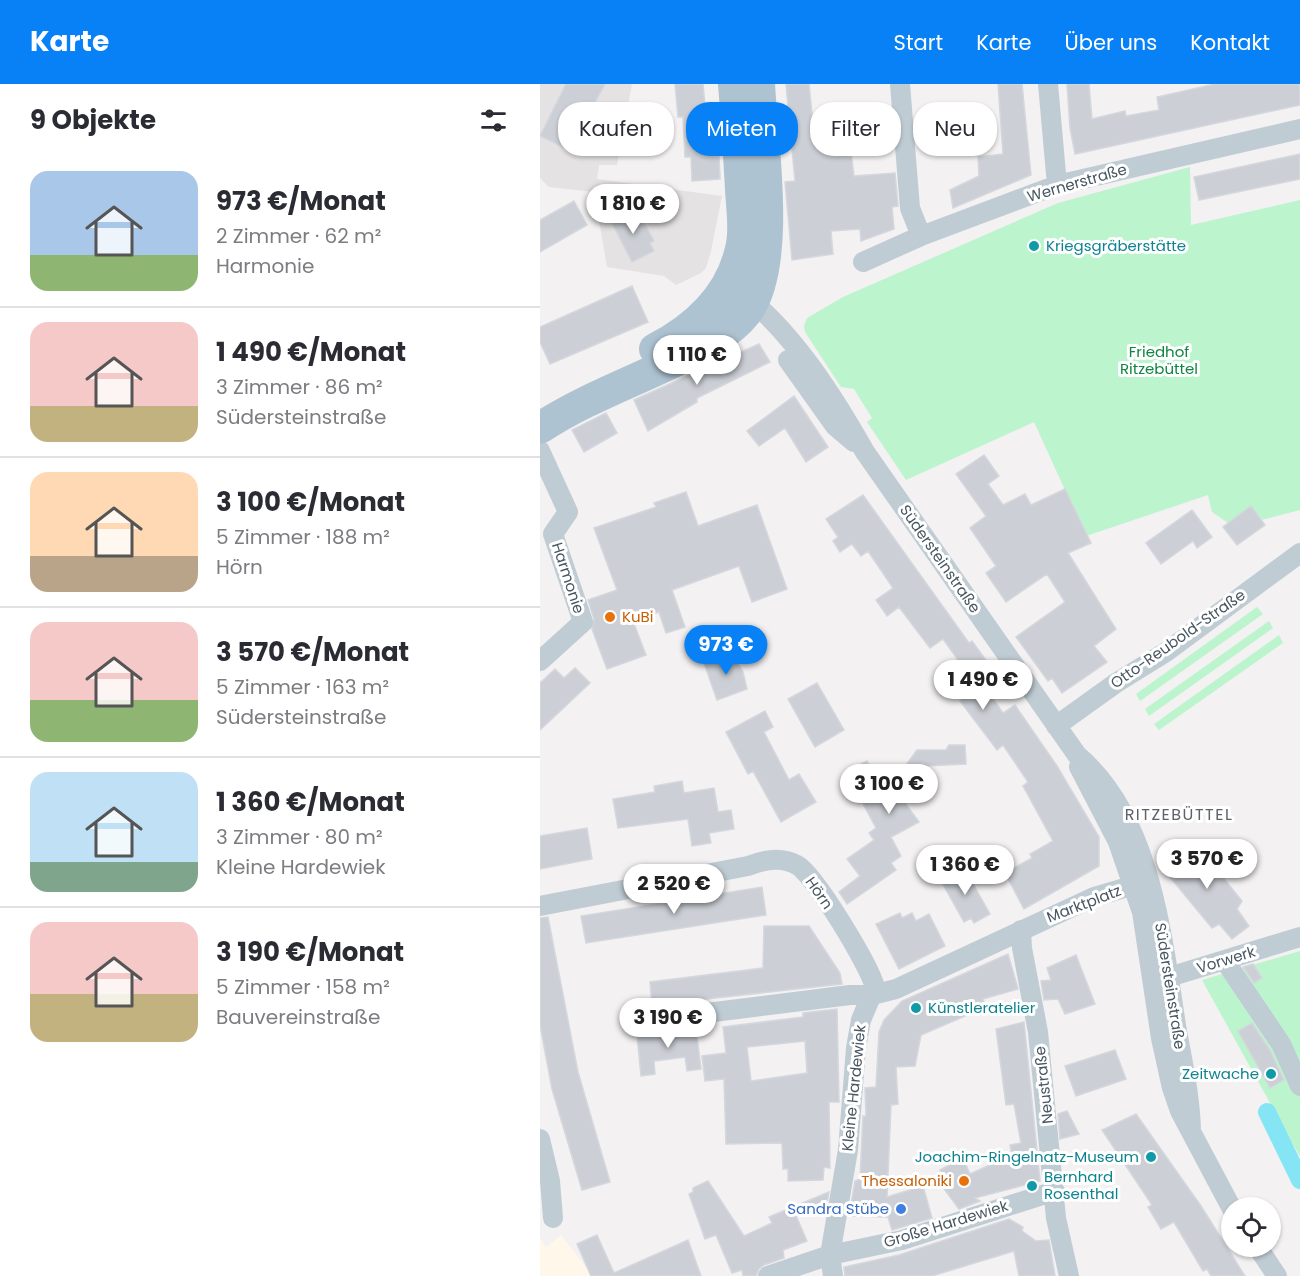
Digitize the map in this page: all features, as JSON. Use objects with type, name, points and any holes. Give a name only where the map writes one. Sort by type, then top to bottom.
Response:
[{"type":"main road","points":[[540,409],[687,330],[712,306],[728,282],[741,252],[743,221],[734,84]]},
{"type":"main road","points":[[540,428],[616,387],[707,343],[731,328],[753,302],[763,278],[767,247],[759,84]]},
{"type":"street","points":[[900,84],[910,208],[921,236]]},
{"type":"street","points":[[1048,84],[1057,185]]},
{"type":"street","name":"Wernerstraße","points":[[863,262],[921,236],[1057,185],[1300,129]]},
{"type":"street","name":"Südersteinstraße","points":[[728,282],[771,315],[843,412],[865,452],[1056,726],[1077,755],[1092,768],[1122,813],[1141,883],[1160,924],[1160,980],[1188,1092],[1191,1130],[1226,1197]]},
{"type":"street","name":"Harmonie","points":[[540,451],[568,512],[553,534],[583,622],[540,661]]},
{"type":"street","name":"Otto-Reubold-Straße","points":[[1056,726],[1116,683],[1166,652],[1300,553]]},
{"type":"street","name":"Hörn","points":[[540,906],[747,866],[765,859],[794,863],[812,881],[855,947],[873,979],[872,995]]},
{"type":"street","name":"Marktplatz","points":[[1021,930],[1094,897],[1141,883]]},
{"type":"street","points":[[642,1021],[850,995],[872,995],[896,989],[1021,930]]},
{"type":"street","name":"Neustraße","points":[[1021,930],[1035,1020],[1055,1191],[1056,1218],[1069,1276]]},
{"type":"street","name":"Vorwerk","points":[[1160,980],[1300,937]]},
{"type":"street","points":[[1225,961],[1281,1044],[1300,1086]]},
{"type":"street","name":"Kleine Hardewiek","points":[[831,1268],[848,1150],[856,1048],[861,1020],[872,995]]},
{"type":"street","points":[[540,1139],[550,1181],[553,1218]]},
{"type":"street","name":"Große Hardewiek","points":[[768,1276],[831,1268],[902,1240],[1055,1191]]},
{"type":"street","points":[[1256,1257],[1264,1276]]},
{"type":"street","points":[[1264,1257],[1277,1276]]},
{"type":"shaded area","points":[[540,84],[632,84],[629,102],[558,102],[558,156],[619,156],[617,165],[599,165],[597,179],[722,196],[706,268],[701,273],[676,285],[664,276],[607,267],[594,192],[549,187],[540,178]]},
{"type":"shaded area","points":[[561,1235],[590,1276],[540,1276],[540,1237],[546,1247]]},
{"type":"green space","name":"Friedhof Ritzebüttel","points":[[1190,167],[1191,225],[1300,200],[1300,510],[1261,520],[1251,506],[1228,523],[1212,512],[1208,495],[1086,536],[1034,422],[906,480],[867,422],[872,418],[854,389],[841,387],[805,332],[804,326],[807,318],[843,297],[1058,203]]},
{"type":"green space","points":[[1257,607],[1263,614],[1140,701],[1136,694]]},
{"type":"green space","points":[[1269,621],[1273,628],[1149,716],[1145,709]]},
{"type":"green space","points":[[1279,635],[1283,643],[1159,730],[1154,724]]},
{"type":"green space","points":[[1300,951],[1300,1157],[1202,980]]},
{"type":"building","points":[[566,84],[605,84],[595,102],[558,102],[558,145],[540,136]]},
{"type":"building","points":[[675,84],[703,84],[705,102],[686,102],[686,156],[719,156],[720,179],[692,181],[691,157],[685,157],[683,117],[678,117]]},
{"type":"building","points":[[786,84],[809,84],[810,156],[852,156],[854,176],[895,173],[898,206],[892,207],[894,229],[861,241],[860,229],[831,231],[833,254],[792,260],[785,182],[795,181],[793,156],[798,156],[798,102],[788,102]]},
{"type":"building","points":[[998,84],[1022,84],[1031,175],[953,208],[950,190],[979,176],[978,157],[1003,154]]},
{"type":"building","points":[[1067,84],[1089,84],[1092,119],[1125,111],[1126,116],[1159,110],[1157,97],[1215,84],[1300,84],[1300,105],[1075,154],[1070,128]]},
{"type":"building","points":[[1300,154],[1300,179],[1199,200],[1194,177]]},
{"type":"building","points":[[574,201],[587,225],[540,252],[540,220]]},
{"type":"building","points":[[632,208],[654,241],[650,243],[654,251],[632,262],[610,219]]},
{"type":"building","points":[[632,286],[648,322],[550,364],[540,342],[540,327]]},
{"type":"building","points":[[759,344],[770,362],[697,398],[697,402],[648,431],[634,400]]},
{"type":"building","points":[[794,396],[828,447],[806,462],[785,428],[759,446],[747,431]]},
{"type":"building","points":[[606,413],[617,433],[584,452],[572,430]]},
{"type":"building","points":[[984,455],[999,476],[988,484],[1003,505],[1025,494],[1031,505],[1065,489],[1091,543],[1068,553],[1116,629],[1094,646],[1107,662],[1062,693],[1052,678],[1048,681],[1016,637],[1065,602],[1047,574],[1006,602],[986,573],[996,566],[970,528],[986,516],[956,474]]},
{"type":"building","points":[[686,492],[698,526],[757,505],[787,589],[752,602],[739,566],[672,590],[685,627],[666,633],[659,612],[633,621],[646,655],[607,669],[592,629],[594,619],[588,600],[617,590],[594,528],[656,507],[654,503]]},
{"type":"building","points":[[863,495],[969,643],[972,641],[996,674],[983,684],[1003,713],[1015,705],[1057,766],[1099,837],[1099,866],[1024,909],[1005,873],[1032,858],[1030,854],[1053,841],[1023,786],[1028,782],[1003,745],[997,750],[960,701],[978,688],[943,639],[930,648],[899,607],[887,616],[876,600],[893,588],[868,551],[861,556],[852,544],[840,552],[833,541],[838,537],[826,519]]},
{"type":"building","points":[[1251,506],[1265,525],[1237,545],[1223,527]]},
{"type":"building","points":[[1192,510],[1212,537],[1197,548],[1193,541],[1161,564],[1146,543]]},
{"type":"building","points":[[732,653],[743,672],[747,689],[717,700],[704,663]]},
{"type":"building","points":[[575,668],[590,683],[540,730],[540,683],[555,669],[564,678]]},
{"type":"building","points":[[817,683],[844,730],[815,747],[788,699]]},
{"type":"building","points":[[765,711],[773,727],[764,732],[789,780],[799,774],[816,802],[781,822],[753,771],[748,774],[726,732]]},
{"type":"building","points":[[949,745],[965,745],[966,764],[925,766],[912,787],[900,796],[919,822],[891,837],[901,856],[891,863],[896,870],[847,904],[839,892],[860,876],[847,859],[874,840],[869,833],[876,828],[862,802],[859,803],[844,773],[867,761],[882,790],[898,776],[917,750],[946,750]]},
{"type":"building","points":[[682,781],[684,793],[714,788],[718,812],[731,810],[734,829],[709,833],[711,843],[692,846],[688,819],[618,828],[613,799],[655,792],[654,786]]},
{"type":"building","points":[[587,828],[592,859],[540,869],[540,836]]},
{"type":"building","points":[[1191,843],[1196,844],[1242,901],[1237,909],[1249,926],[1232,939],[1219,924],[1212,928],[1164,870],[1171,858]]},
{"type":"building","points":[[963,866],[990,914],[974,923],[971,918],[964,922],[940,879]]},
{"type":"building","points":[[762,887],[766,915],[586,943],[581,916]]},
{"type":"building","points":[[900,913],[902,918],[912,913],[916,921],[929,914],[945,946],[899,969],[876,924]]},
{"type":"building","points":[[548,917],[578,1072],[610,1182],[582,1190],[552,1089],[540,1025],[540,918]]},
{"type":"building","points":[[764,926],[809,926],[840,973],[842,984],[652,1005],[650,982],[763,968]]},
{"type":"building","points":[[1008,954],[1018,989],[983,999],[986,1007],[921,1035],[915,1066],[896,1067],[898,1104],[891,1105],[887,1197],[923,1186],[932,1218],[892,1230],[888,1217],[849,1216],[855,1181],[860,1179],[863,1116],[866,1116],[865,1088],[876,1087],[879,1032],[884,1020],[902,1001]]},
{"type":"building","points":[[1076,955],[1095,1004],[1065,1014],[1058,999],[1044,1000],[1041,981],[1051,980],[1047,968]]},
{"type":"building","points":[[1253,964],[1262,978],[1254,983],[1243,967]]},
{"type":"building","points":[[837,1009],[839,1102],[829,1102],[830,1168],[824,1167],[823,1180],[788,1181],[788,1169],[783,1169],[782,1143],[726,1144],[724,1079],[705,1081],[702,1056],[726,1053],[723,1027],[803,1017],[803,1013]],"holes":[[[805,1041],[807,1073],[751,1081],[747,1047]]]},
{"type":"building","points":[[1024,1022],[1040,1181],[975,1198],[980,1201],[959,1209],[939,1182],[943,1180],[940,1170],[963,1158],[970,1174],[1012,1155],[1010,1145],[1021,1143],[1014,1104],[1006,1105],[996,1029]]},
{"type":"building","points":[[1252,1023],[1270,1050],[1284,1080],[1270,1088],[1238,1031]]},
{"type":"building","points":[[696,1028],[701,1069],[687,1071],[685,1057],[654,1061],[655,1074],[641,1076],[637,1035]]},
{"type":"building","points":[[1115,1050],[1126,1079],[1076,1096],[1065,1066]]},
{"type":"building","points":[[1067,1111],[1079,1134],[1060,1139],[1058,1114]]},
{"type":"building","points":[[1136,1114],[1221,1238],[1221,1257],[1233,1257],[1245,1276],[1211,1276],[1207,1269],[1203,1271],[1174,1222],[1161,1229],[1148,1207],[1152,1205],[1102,1130]]},
{"type":"building","points":[[708,1181],[744,1236],[772,1223],[769,1217],[829,1192],[825,1215],[794,1211],[807,1241],[783,1250],[784,1258],[764,1265],[756,1276],[743,1276],[742,1270],[732,1273],[716,1235],[705,1239],[689,1194],[693,1192],[693,1188]]},
{"type":"building","points":[[1009,1219],[1023,1227],[1022,1231],[1036,1241],[1049,1240],[1055,1276],[1019,1276],[1014,1251],[932,1276],[845,1276],[844,1267],[899,1255]]},
{"type":"building","points":[[597,1235],[614,1273],[688,1240],[701,1276],[591,1276],[577,1244]]},
{"type":"waterway","points":[[1267,1112],[1300,1180]]},
{"type":"place","name":"Kriegsgräberstätte","points":[[1034,246]]},
{"type":"place","name":"KuBi","points":[[610,617]]},
{"type":"place","name":"Künstleratelier","points":[[916,1008]]},
{"type":"place","name":"Zeitwache","points":[[1271,1074]]},
{"type":"place","name":"Joachim-Ringelnatz-Museum","points":[[1151,1157]]},
{"type":"place","name":"Thessaloniki","points":[[964,1181]]},
{"type":"place","name":"Bernhard Rosenthal","points":[[1032,1186]]},
{"type":"place","name":"Sandra Stübe","points":[[901,1209]]},
{"type":"district","name":"RITZEBÜTTEL","points":[[1179,814]]}]
